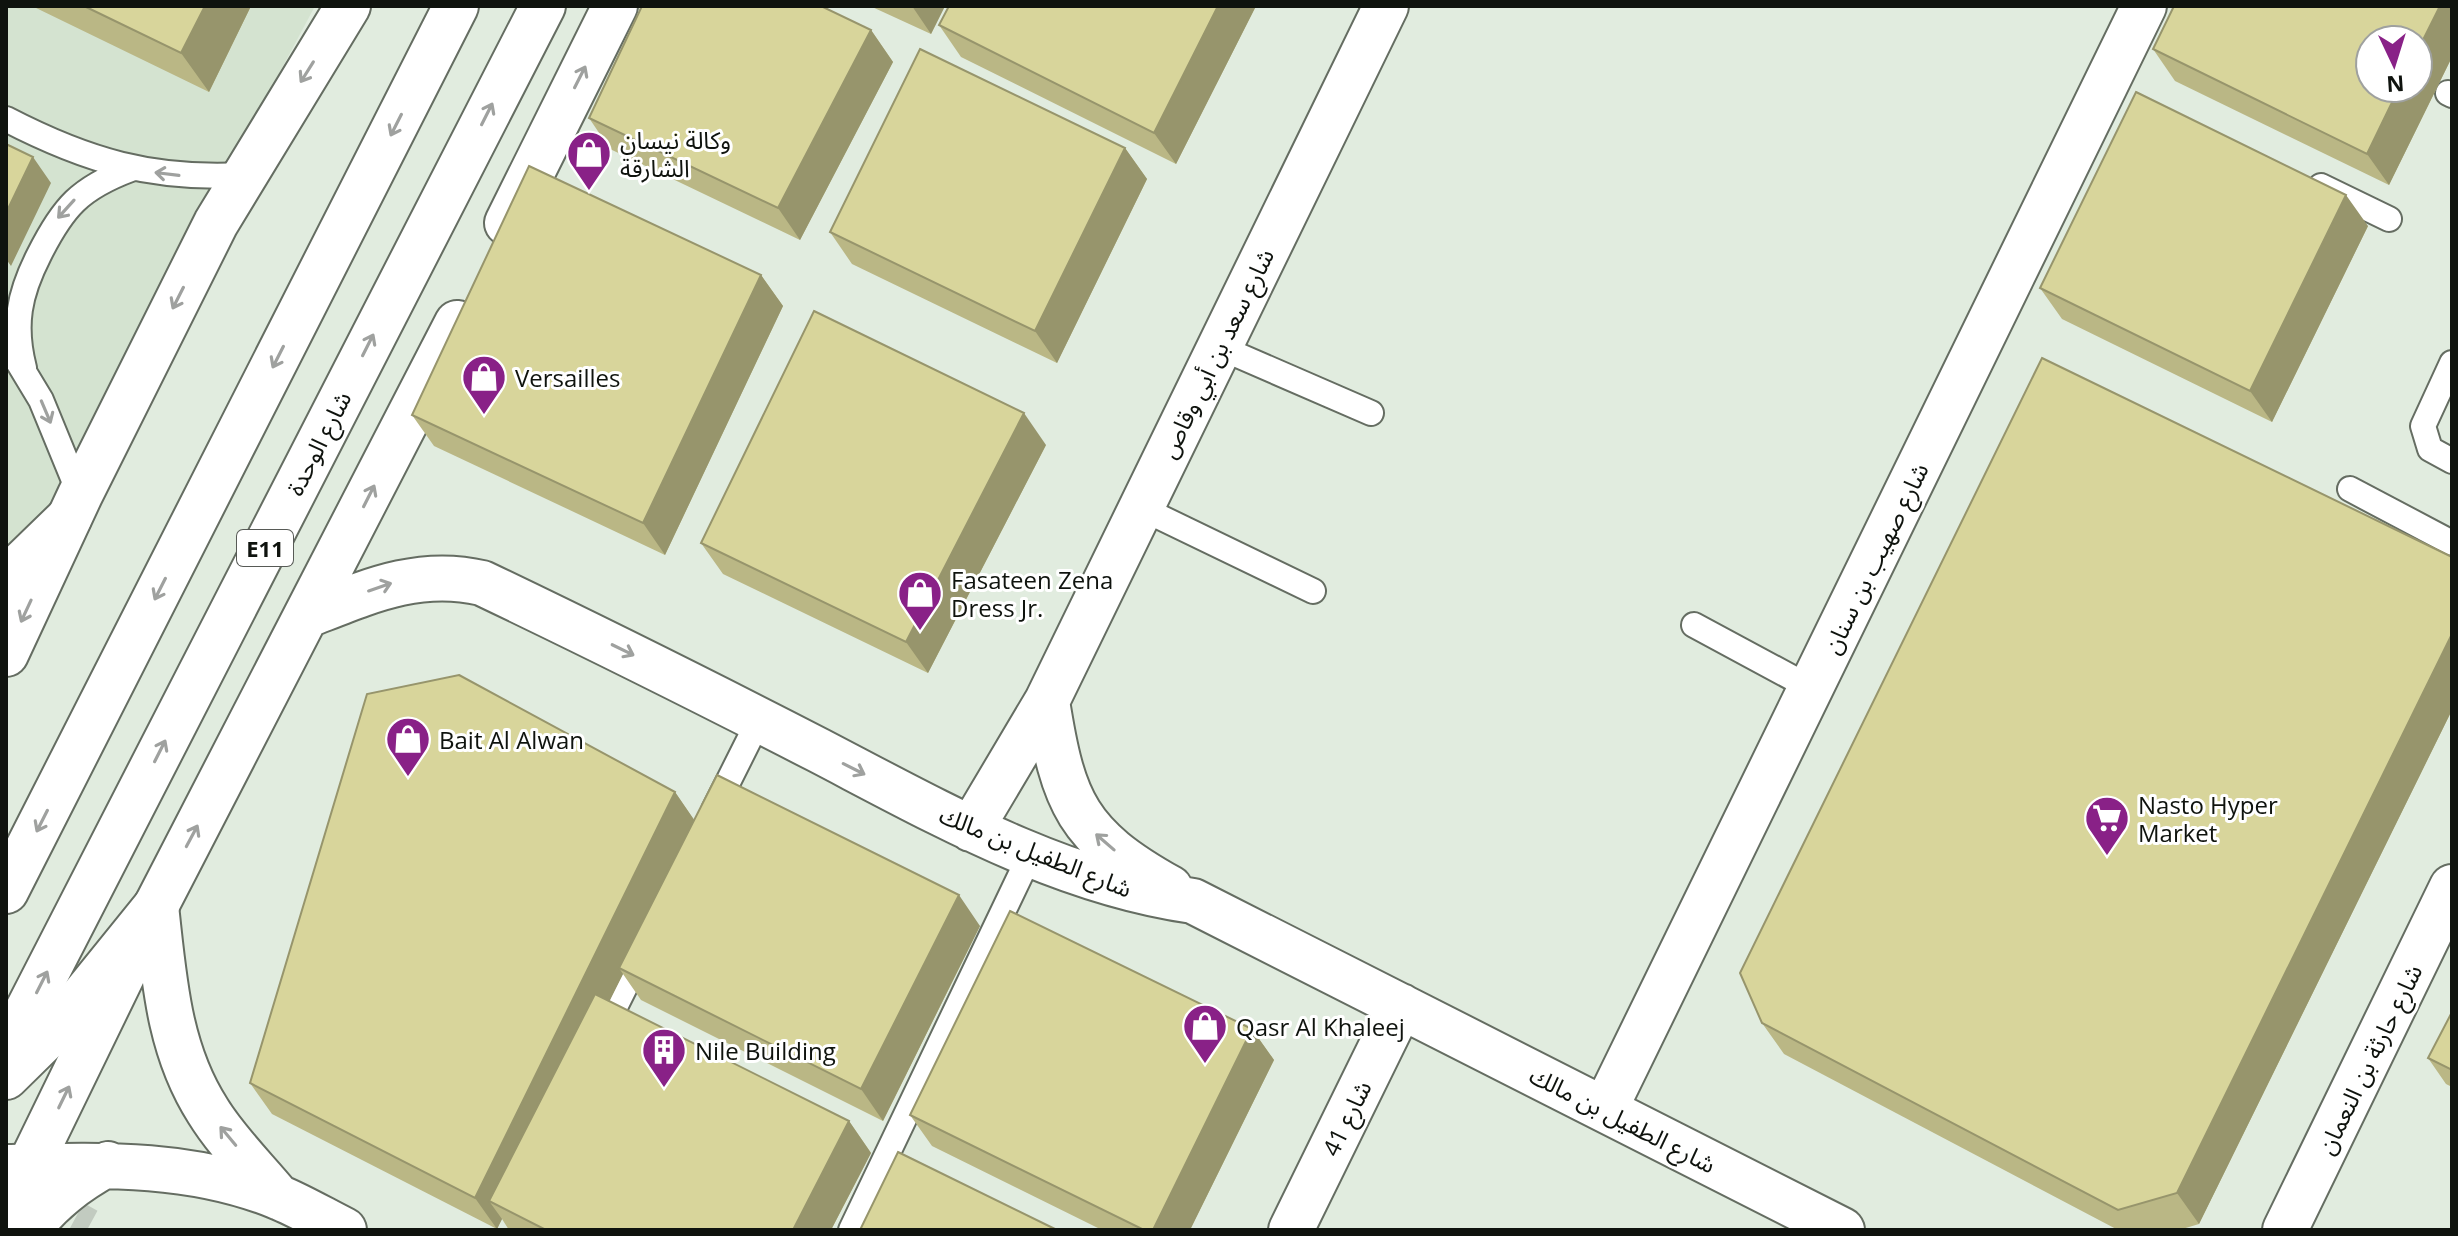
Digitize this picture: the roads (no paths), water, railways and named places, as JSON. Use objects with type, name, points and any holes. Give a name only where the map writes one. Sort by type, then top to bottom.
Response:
[{"type":"main road","points":[[6,654],[74,506],[209,236],[348,6]]},
{"type":"main road","points":[[6,891],[456,6]]},
{"type":"main road","points":[[6,1208],[17,1167],[308,615],[615,6]]},
{"type":"main road","name":"شارع سعد بن أبي وقاص","points":[[971,829],[1047,701],[1386,6]]},
{"type":"main road","name":"شارع صهيب بن سنان","points":[[1605,1109],[1811,688],[2120,90],[2144,6]]},
{"type":"main road","name":"شارع الوحدة","points":[[6,1052],[533,25]]},
{"type":"main road","points":[[6,579],[74,506]]},
{"type":"main road","name":"شارع الطفيل بن مالك","points":[[308,615],[407,579],[458,577],[482,583],[971,829],[1114,886],[1193,901],[1842,1230]]},
{"type":"main road","points":[[1047,701],[1061,778],[1080,815],[1133,867],[1193,901]]},
{"type":"main road","name":"شارع حارثة بن النعمان","points":[[2285,1230],[2449,900]]},
{"type":"main road","points":[[6,1077],[63,1021],[156,906]]},
{"type":"main road","points":[[156,906],[170,1022],[194,1088],[210,1115],[278,1197]]},
{"type":"main road","name":"شارع 41","points":[[1291,1230],[1401,1006]]},
{"type":"main road","points":[[17,1167],[108,1164],[185,1172],[278,1197],[344,1230]]},
{"type":"main road","points":[[28,1230],[47,1206],[75,1182],[108,1164]]},
{"type":"lane","points":[[6,119],[59,146],[131,169],[181,176],[244,175]]},
{"type":"lane","points":[[24,368],[17,340],[17,312],[24,284],[60,213],[104,179],[131,169]]},
{"type":"lane","points":[[2304,178],[2389,219]]},
{"type":"lane","points":[[6,345],[24,368],[41,400],[74,506]]},
{"type":"lane","points":[[1219,347],[1371,413]]},
{"type":"lane","points":[[2452,363],[2423,426],[2430,449],[2452,461]]},
{"type":"lane","points":[[2350,489],[2452,543]]},
{"type":"lane","points":[[1141,508],[1313,591]]},
{"type":"lane","points":[[1694,625],[1811,688]]},
{"type":"lane","points":[[702,833],[759,720]]},
{"type":"lane","points":[[851,1230],[1031,853]]},
{"type":"lane","points":[[595,1046],[652,932]]},
{"type":"tunnel","points":[[15,1191],[87,1230]]},
{"type":"place","name":"وكالة نيسان الشارقة","points":[[589,192]]},
{"type":"place","name":"Versailles","points":[[484,416]]},
{"type":"place","name":"Fasateen Zena Dress Jr.","points":[[920,632]]},
{"type":"place","name":"Bait Al Alwan","points":[[408,778]]},
{"type":"place","name":"Nasto Hyper Market","points":[[2107,857]]},
{"type":"place","name":"Qasr Al Khaleej","points":[[1205,1065]]},
{"type":"place","name":"Nile Building","points":[[664,1089]]}]
